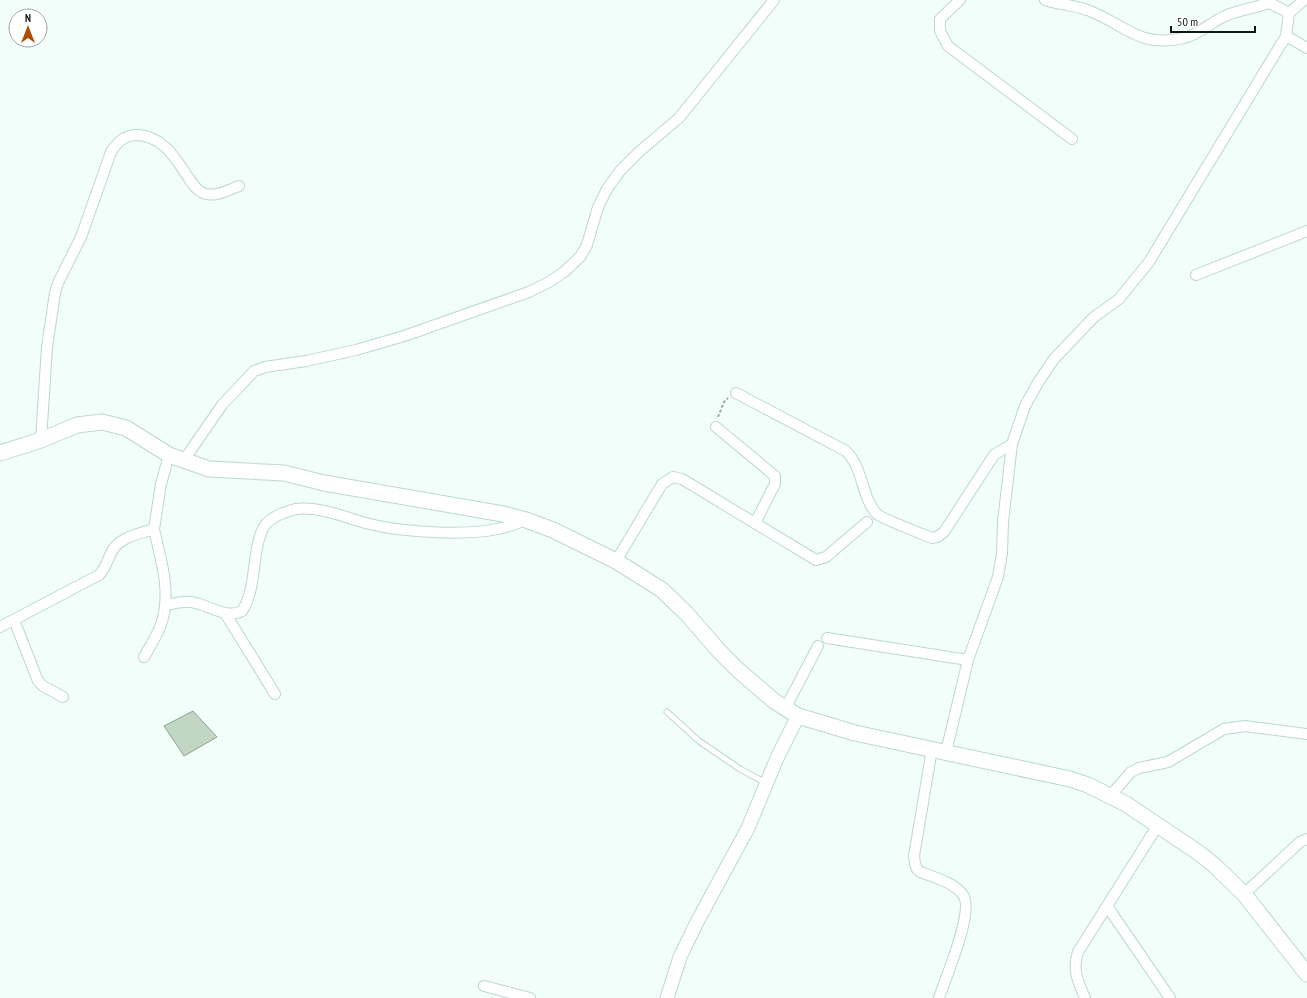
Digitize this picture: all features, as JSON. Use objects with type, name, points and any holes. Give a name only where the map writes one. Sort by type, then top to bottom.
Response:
[{"type":"main road","points":[[0,453],[41,440],[77,425],[91,422],[102,422],[126,428],[169,455],[209,469],[284,473],[324,483],[503,514],[526,520],[552,530],[616,561],[671,596],[738,670],[792,712],[854,733],[1070,779],[1111,795],[1199,853],[1232,880],[1307,974]]},
{"type":"street","points":[[184,460],[222,405],[254,371],[265,367],[306,361],[356,350],[404,336],[529,292],[549,282],[564,272],[580,257],[587,245],[598,207],[607,189],[620,171],[640,151],[679,118],[774,0]]},
{"type":"street","points":[[960,0],[940,19],[940,31],[948,46],[1072,139]]},
{"type":"street","points":[[1045,0],[1091,11],[1126,32],[1144,38],[1163,40],[1185,38],[1199,33],[1225,16],[1266,1],[1289,13]]},
{"type":"street","points":[[939,998],[958,943],[967,906],[963,895],[955,888],[920,872],[917,869],[915,864],[916,841],[939,750],[968,660],[998,577],[1002,553],[1003,522],[1012,444],[1025,406],[1039,381],[1075,335],[1094,317],[1119,299],[1149,262],[1286,36],[1289,13],[1304,0]]},
{"type":"street","points":[[1286,36],[1307,48]]},
{"type":"street","points":[[41,440],[47,347],[55,293],[58,283],[81,237],[109,158],[117,143],[131,135],[148,137],[163,144],[194,185],[204,193],[218,194],[239,186]]},
{"type":"street","points":[[1196,275],[1307,231]]},
{"type":"street","points":[[736,393],[846,451],[856,463],[869,500],[878,515],[932,538],[937,537],[944,532],[994,455],[1012,444]]},
{"type":"street","points":[[716,427],[775,476],[775,484],[755,523]]},
{"type":"street","points":[[144,657],[158,630],[166,605],[163,571],[154,529],[161,484],[169,455]]},
{"type":"street","points":[[616,561],[662,484],[673,477],[682,479],[816,560],[826,558],[867,522]]},
{"type":"street","points":[[166,605],[191,602],[225,613],[238,613],[244,608],[249,593],[262,532],[267,523],[284,513],[296,510],[311,510],[371,524],[415,530],[496,530],[526,520]]},
{"type":"street","points":[[0,627],[99,575],[104,569],[115,546],[120,542],[154,529]]},
{"type":"street","points":[[225,613],[275,694]]},
{"type":"street","points":[[14,620],[38,680],[43,686],[63,697]]},
{"type":"street","points":[[827,638],[968,660]]},
{"type":"street","points":[[667,998],[680,957],[697,922],[741,842],[766,783],[818,646]]},
{"type":"street","points":[[1111,795],[1131,772],[1139,768],[1168,762],[1224,729],[1245,726],[1307,734]]},
{"type":"street","points":[[1085,998],[1078,983],[1075,960],[1078,952],[1158,825]]},
{"type":"street","points":[[1244,894],[1300,842],[1307,839]]},
{"type":"street","points":[[1108,906],[1170,998]]},
{"type":"street","points":[[484,986],[530,998]]},
{"type":"lane","points":[[667,712],[699,741],[740,769],[766,783]]},
{"type":"path","points":[[716,427],[716,421],[724,402],[736,393]]},
{"type":"building","points":[[193,711],[217,737],[184,756],[164,726]]}]
